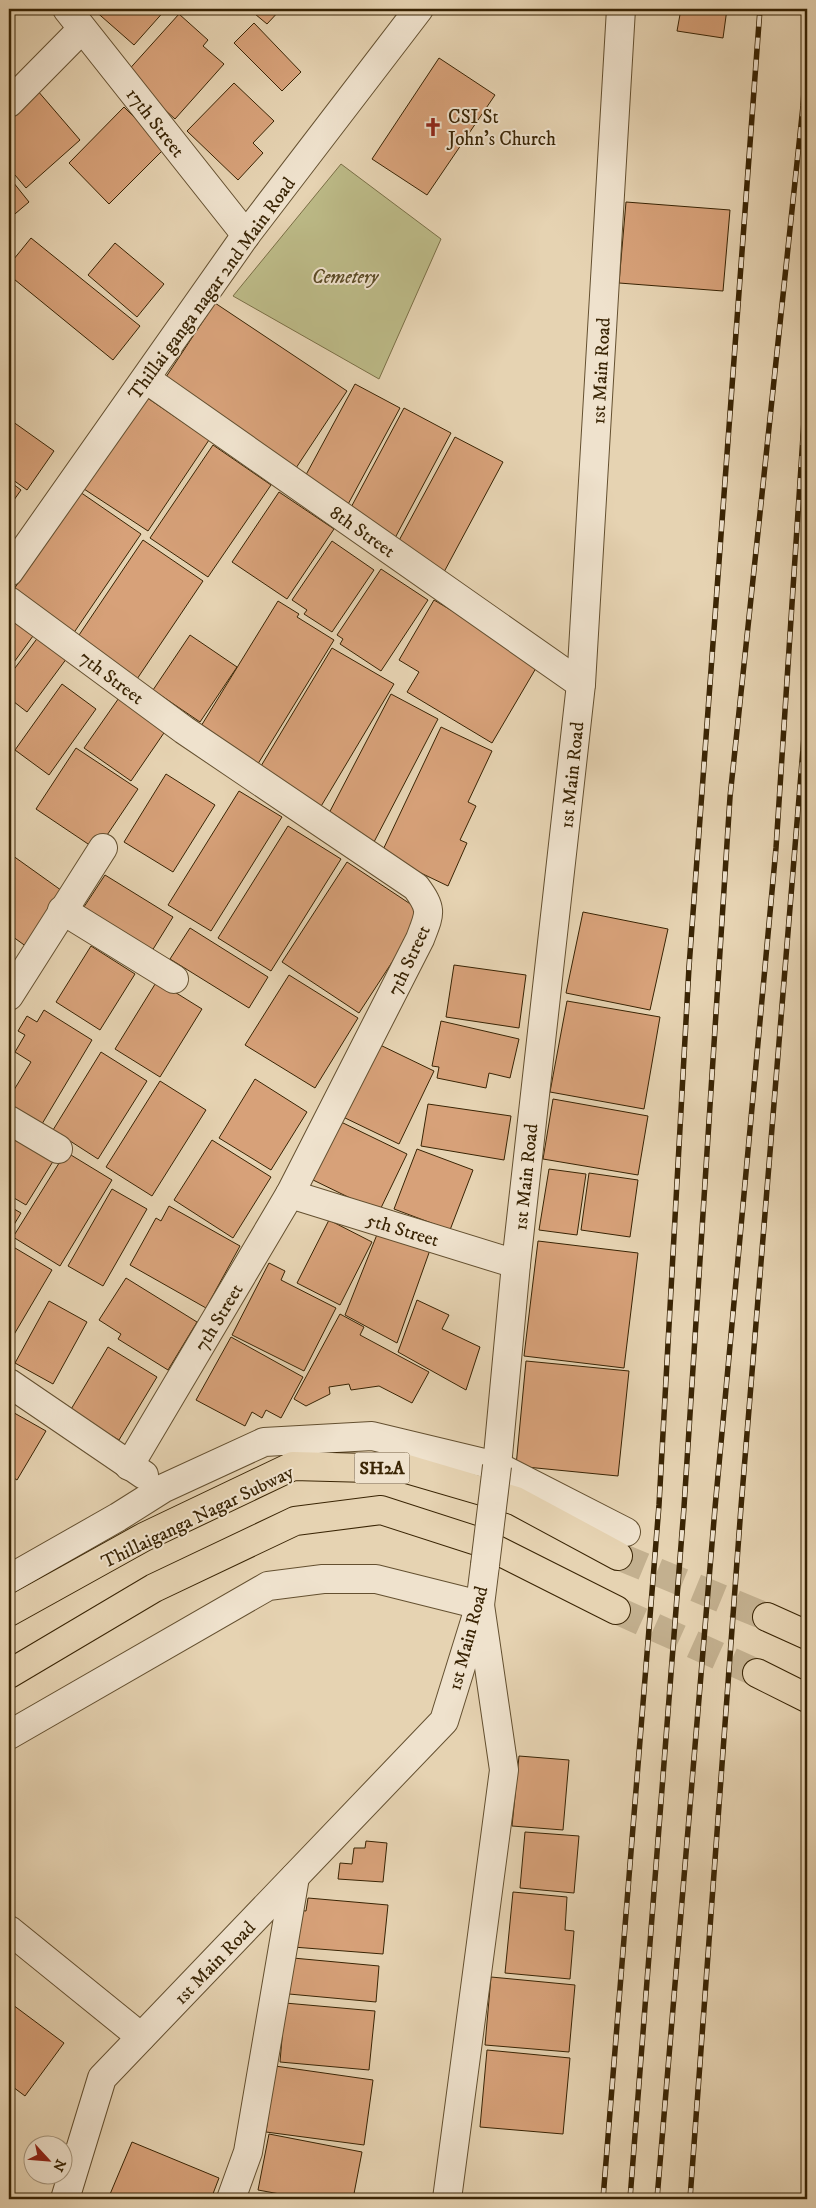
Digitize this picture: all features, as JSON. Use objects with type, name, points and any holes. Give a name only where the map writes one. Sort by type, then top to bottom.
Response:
[{"type":"main road","name":"Thillaiganga Nagar Subway","points":[[9,1612],[144,1538],[293,1466],[407,1469],[516,1501],[622,1544]]},
{"type":"main road","name":"SH2A","points":[[9,1674],[154,1588],[295,1520],[381,1510],[484,1543],[616,1610]]},
{"type":"main road","points":[[767,1617],[807,1635]]},
{"type":"main road","points":[[757,1673],[807,1698]]},
{"type":"street","name":"Thillai ganga nagar 2nd Main Road","points":[[9,572],[246,235],[419,9]]},
{"type":"street","name":"1st Main Road","points":[[65,2199],[102,2078],[444,1721],[480,1604],[497,1466],[516,1264],[581,684],[622,9]]},
{"type":"street","name":"17th Street","points":[[75,19],[246,235]]},
{"type":"street","points":[[9,103],[75,19]]},
{"type":"street","name":"8th Street","points":[[146,379],[581,684]]},
{"type":"street","name":"7th Street","points":[[9,600],[184,730],[416,887],[427,903],[428,917],[420,939],[290,1194],[129,1466]]},
{"type":"street","points":[[9,996],[103,848]]},
{"type":"street","points":[[62,910],[174,979]]},
{"type":"street","points":[[9,1120],[58,1149]]},
{"type":"street","name":"5th Street","points":[[290,1194],[516,1264]]},
{"type":"street","points":[[9,1383],[164,1488]]},
{"type":"street","points":[[9,1579],[118,1517],[164,1488],[264,1442],[372,1436],[497,1466],[622,1544]]},
{"type":"street","points":[[9,1735],[268,1586],[322,1578],[376,1579],[480,1604],[504,1770],[447,2199]]},
{"type":"street","points":[[231,2199],[248,2152],[295,1877]]},
{"type":"street","points":[[9,1930],[141,2038]]},
{"type":"green space","name":"Cemetery","points":[[341,164],[441,239],[379,379],[233,296]]},
{"type":"building","points":[[93,9],[166,9],[134,45]]},
{"type":"building","points":[[249,9],[281,9],[267,24]]},
{"type":"building","points":[[681,9],[727,9],[723,38],[677,31]]},
{"type":"building","points":[[179,14],[208,40],[203,46],[224,64],[175,119],[125,74]]},
{"type":"building","points":[[254,23],[301,72],[282,91],[234,43]]},
{"type":"building","name":"CSI St John's Church","points":[[439,58],[495,95],[427,195],[372,159]]},
{"type":"building","points":[[234,83],[274,121],[253,143],[263,153],[238,180],[187,131]]},
{"type":"building","points":[[37,90],[80,140],[26,188],[9,168],[9,115]]},
{"type":"building","points":[[124,107],[165,148],[109,204],[69,163]]},
{"type":"building","points":[[9,177],[29,202],[9,219]]},
{"type":"building","points":[[626,202],[730,210],[723,291],[619,283]]},
{"type":"building","points":[[31,238],[140,326],[113,360],[9,275],[9,265]]},
{"type":"building","points":[[115,243],[164,284],[137,317],[88,275]]},
{"type":"building","points":[[215,303],[347,391],[296,468],[164,380]]},
{"type":"building","points":[[355,384],[400,408],[346,508],[301,484]]},
{"type":"building","points":[[146,397],[209,440],[148,531],[84,489]]},
{"type":"building","points":[[404,408],[451,433],[395,538],[348,513]]},
{"type":"building","points":[[9,419],[54,451],[27,490],[9,477]]},
{"type":"building","points":[[455,437],[503,462],[444,572],[396,546]]},
{"type":"building","points":[[213,445],[271,485],[208,577],[150,538]]},
{"type":"building","points":[[9,481],[21,490],[9,507]]},
{"type":"building","points":[[80,492],[141,534],[73,634],[12,592]]},
{"type":"building","points":[[279,492],[334,529],[287,599],[232,562]]},
{"type":"building","points":[[143,540],[203,581],[137,679],[77,638]]},
{"type":"building","points":[[332,541],[374,570],[332,632],[304,614],[307,610],[292,600]]},
{"type":"building","points":[[381,569],[428,600],[381,671],[340,644],[343,639],[337,635]]},
{"type":"building","points":[[434,600],[539,663],[492,743],[407,692],[419,672],[399,660]]},
{"type":"building","points":[[278,601],[299,614],[297,617],[334,640],[256,767],[198,731]]},
{"type":"building","points":[[9,617],[33,636],[9,669]]},
{"type":"building","points":[[190,635],[237,667],[200,722],[153,690]]},
{"type":"building","points":[[39,636],[67,658],[27,712],[9,698],[9,676]]},
{"type":"building","points":[[332,648],[394,684],[320,808],[258,771]]},
{"type":"building","points":[[62,684],[96,709],[49,775],[15,750]]},
{"type":"building","points":[[391,694],[438,719],[374,842],[327,817]]},
{"type":"building","points":[[121,695],[168,727],[131,781],[84,748]]},
{"type":"building","points":[[441,727],[492,751],[468,802],[476,806],[460,840],[467,843],[448,886],[381,854]]},
{"type":"building","points":[[76,748],[138,789],[97,850],[36,809]]},
{"type":"building","points":[[166,774],[215,805],[173,872],[124,842]]},
{"type":"building","points":[[239,791],[282,817],[211,931],[168,905]]},
{"type":"building","points":[[288,826],[341,859],[271,971],[218,938]]},
{"type":"building","points":[[9,853],[65,893],[27,947],[9,934]]},
{"type":"building","points":[[347,862],[424,913],[359,1013],[282,962]]},
{"type":"building","points":[[105,875],[173,917],[147,959],[78,916]]},
{"type":"building","points":[[583,912],[668,929],[650,1010],[566,993]]},
{"type":"building","points":[[190,928],[268,977],[249,1008],[170,959]]},
{"type":"building","points":[[91,946],[135,974],[100,1030],[56,1002]]},
{"type":"building","points":[[9,957],[17,962],[9,973]]},
{"type":"building","points":[[454,965],[526,975],[519,1028],[446,1017]]},
{"type":"building","points":[[289,975],[358,1018],[315,1088],[245,1045]]},
{"type":"building","points":[[157,981],[202,1009],[160,1077],[115,1049]]},
{"type":"building","points":[[567,1001],[660,1017],[644,1109],[550,1092]]},
{"type":"building","points":[[44,1010],[92,1040],[36,1134],[9,1117],[9,1098],[31,1062],[15,1052],[25,1035],[18,1031],[27,1016],[37,1022]]},
{"type":"building","points":[[441,1021],[519,1039],[510,1078],[489,1073],[486,1088],[437,1078],[439,1067],[432,1066]]},
{"type":"building","points":[[376,1043],[434,1071],[399,1144],[341,1116]]},
{"type":"building","points":[[101,1052],[147,1081],[98,1159],[53,1130]]},
{"type":"building","points":[[255,1079],[307,1112],[271,1170],[219,1138]]},
{"type":"building","points":[[160,1081],[206,1110],[152,1196],[106,1167]]},
{"type":"building","points":[[553,1099],[648,1116],[638,1175],[543,1159]]},
{"type":"building","points":[[428,1104],[511,1116],[504,1160],[421,1146]]},
{"type":"building","points":[[339,1121],[407,1154],[379,1212],[311,1179]]},
{"type":"building","points":[[9,1125],[57,1155],[26,1205],[9,1195]]},
{"type":"building","points":[[212,1140],[271,1177],[233,1238],[174,1200]]},
{"type":"building","points":[[417,1149],[473,1170],[450,1230],[394,1209]]},
{"type":"building","points":[[66,1152],[112,1180],[60,1266],[13,1237]]},
{"type":"building","points":[[549,1169],[586,1174],[577,1235],[539,1230]]},
{"type":"building","points":[[589,1173],[638,1180],[630,1237],[581,1230]]},
{"type":"building","points":[[112,1189],[147,1209],[103,1286],[68,1266]]},
{"type":"building","points":[[9,1206],[21,1213],[9,1233]]},
{"type":"building","points":[[169,1206],[240,1246],[206,1308],[130,1265],[156,1218],[161,1221]]},
{"type":"building","points":[[329,1220],[372,1242],[340,1305],[297,1283]]},
{"type":"building","points":[[378,1232],[430,1250],[397,1343],[345,1315]]},
{"type":"building","points":[[538,1241],[638,1253],[624,1368],[524,1356]]},
{"type":"building","points":[[10,1245],[52,1270],[9,1343],[9,1247]]},
{"type":"building","points":[[269,1263],[285,1271],[281,1280],[336,1308],[304,1371],[232,1335]]},
{"type":"building","points":[[126,1278],[197,1322],[168,1370],[118,1339],[121,1334],[99,1320]]},
{"type":"building","points":[[417,1300],[449,1315],[442,1329],[480,1347],[466,1390],[398,1352]]},
{"type":"building","points":[[49,1301],[87,1322],[53,1384],[15,1363]]},
{"type":"building","points":[[340,1314],[364,1327],[360,1335],[429,1372],[412,1403],[379,1386],[351,1390],[349,1384],[329,1387],[330,1394],[306,1406],[294,1399]]},
{"type":"building","points":[[231,1337],[303,1377],[281,1418],[266,1410],[262,1418],[252,1412],[245,1426],[196,1400]]},
{"type":"building","points":[[108,1347],[157,1377],[119,1440],[70,1411]]},
{"type":"building","points":[[526,1361],[629,1371],[618,1476],[516,1466]]},
{"type":"building","points":[[9,1410],[46,1431],[17,1480],[9,1475]]},
{"type":"building","points":[[519,1756],[569,1760],[563,1830],[512,1826]]},
{"type":"building","points":[[525,1832],[579,1836],[574,1893],[520,1888]]},
{"type":"building","points":[[366,1841],[387,1843],[383,1882],[338,1879],[340,1863],[352,1864],[354,1848],[365,1848]]},
{"type":"building","points":[[513,1892],[567,1897],[565,1930],[574,1931],[570,1979],[505,1973]]},
{"type":"building","points":[[308,1898],[388,1905],[383,1954],[293,1947],[297,1910],[306,1911]]},
{"type":"building","points":[[293,1958],[379,1966],[376,2002],[289,1994]]},
{"type":"building","points":[[491,1977],[575,1985],[569,2052],[485,2045]]},
{"type":"building","points":[[9,2002],[64,2043],[25,2096],[9,2084]]},
{"type":"building","points":[[285,2003],[375,2011],[369,2070],[280,2062]]},
{"type":"building","points":[[487,2050],[570,2058],[563,2134],[480,2127]]},
{"type":"building","points":[[275,2066],[373,2080],[364,2145],[266,2132]]},
{"type":"building","points":[[269,2134],[362,2152],[353,2199],[307,2199],[258,2190]]},
{"type":"building","points":[[132,2142],[219,2178],[211,2199],[108,2199]]},
{"type":"tunnel","points":[[618,1556],[767,1617]]},
{"type":"tunnel","points":[[616,1610],[757,1673]]},
{"type":"railway","points":[[603,2199],[659,1505],[689,967],[760,9]]},
{"type":"railway","points":[[630,2199],[684,1507],[730,797],[803,106],[807,47]]},
{"type":"railway","points":[[657,2199],[715,1508],[776,848],[807,375]]},
{"type":"railway","points":[[690,2199],[741,1507],[807,700]]},
{"type":"place","name":"CSI St John's Church","points":[[433,127]]}]
